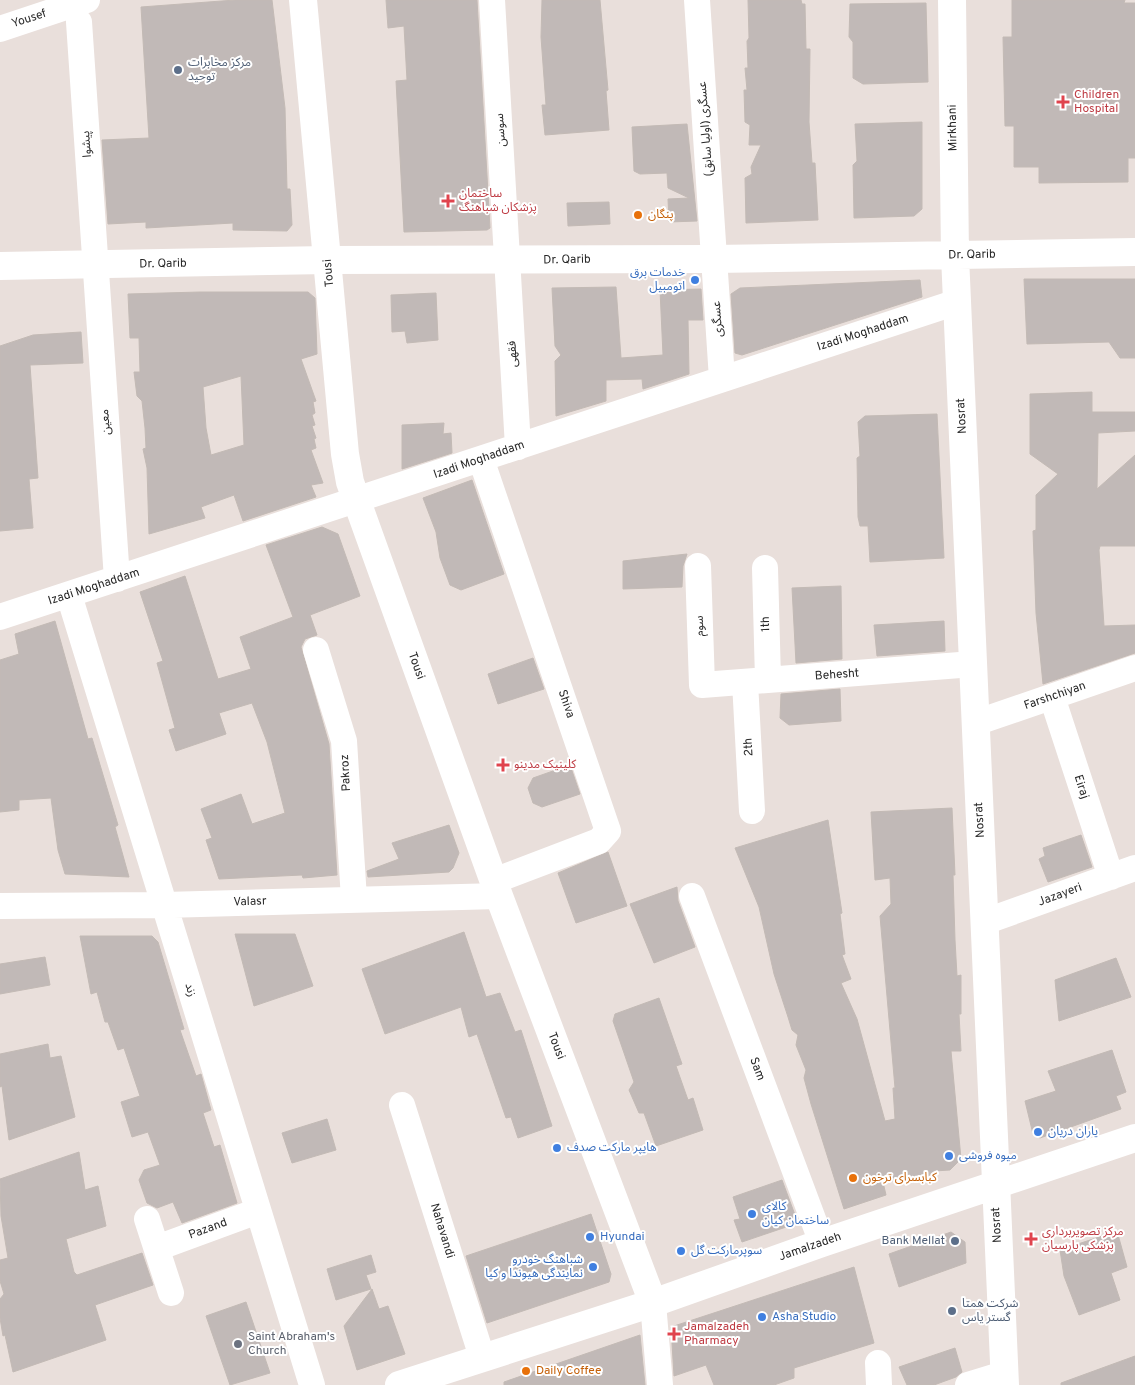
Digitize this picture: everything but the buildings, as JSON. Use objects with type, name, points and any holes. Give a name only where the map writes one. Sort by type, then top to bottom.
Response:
[{"type":"main road","name":"Tousi","points":[[303,0],[345,454],[357,501],[497,889],[653,1303]]},
{"type":"main road","name":"Mirkhani","points":[[952,0],[955,256]]},
{"type":"main road","name":"Dr. Qarib","points":[[0,266],[328,260],[713,259],[1135,252]]},
{"type":"main road","name":"Nosrat","points":[[955,256],[1004,1380]]},
{"type":"main road","name":"Jamalzadeh","points":[[399,1385],[653,1303],[822,1243],[1135,1138]]},
{"type":"street","name":"سوسن","points":[[492,0],[509,261]]},
{"type":"street","name":"عسگری (اولیا سابق)","points":[[697,0],[713,259]]},
{"type":"street","name":"Yousef","points":[[0,29],[82,6]]},
{"type":"street","name":"پیشوا","points":[[82,6],[95,265]]},
{"type":"street","name":"عسگری","points":[[713,259],[722,379]]},
{"type":"street","name":"فقهی","points":[[509,261],[518,447]]},
{"type":"street","name":"معین","points":[[95,265],[117,579]]},
{"type":"street","name":"Izadi Moghaddam","points":[[0,617],[957,302]]},
{"type":"street","name":"Shiva","points":[[481,459],[608,831],[599,841],[497,889]]},
{"type":"street","name":"سوم","points":[[698,566],[702,685]]},
{"type":"street","name":"1th","points":[[757,681],[765,568]]},
{"type":"street","name":"زند","points":[[69,595],[312,1385]]},
{"type":"street","name":"Pakroz","points":[[316,650],[344,741],[354,899]]},
{"type":"street","name":"Behesht","points":[[702,685],[973,664]]},
{"type":"street","name":"Farshchiyan","points":[[975,723],[1135,668]]},
{"type":"street","name":"2th","points":[[752,812],[757,681]]},
{"type":"street","name":"Eiraj","points":[[1052,697],[1111,877]]},
{"type":"street","name":"Jazayeri","points":[[984,922],[1135,868]]},
{"type":"street","name":"Valasr","points":[[0,906],[164,905],[354,899],[497,889]]},
{"type":"street","name":"Sam","points":[[692,896],[822,1243]]},
{"type":"street","name":"Nahavandi","points":[[402,1106],[482,1357]]},
{"type":"street","name":"Pazand","points":[[157,1248],[258,1211]]},
{"type":"street","points":[[146,1219],[171,1293]]},
{"type":"street","points":[[653,1303],[660,1385]]},
{"type":"street","points":[[968,1385],[1004,1380]]},
{"type":"place","name":"مرکز مخابرات توحید","points":[[178,70]]},
{"type":"place","name":"Children Hospital","points":[[1063,102]]},
{"type":"place","name":"ساختمان پزشکان شباهنگ","points":[[448,201]]},
{"type":"place","name":"پنگان","points":[[638,215]]},
{"type":"place","name":"خدمات برق اتومبیل","points":[[695,280]]},
{"type":"place","name":"کلینیک مدینو","points":[[503,765]]},
{"type":"place","name":"یاران دریان","points":[[1038,1132]]},
{"type":"place","name":"هايپر ماركت صدف","points":[[557,1148]]},
{"type":"place","name":"میوه فروشی","points":[[949,1156]]},
{"type":"place","name":"کبابسرای ترخون","points":[[853,1178]]},
{"type":"place","name":"کالای ساختمان کیان","points":[[752,1214]]},
{"type":"place","name":"Hyundai","points":[[590,1237]]},
{"type":"place","name":"مرکز تصویربرداری پزشکی پارسیان","points":[[1031,1239]]},
{"type":"place","name":"Bank Mellat","points":[[955,1241]]},
{"type":"place","name":"سوپرمارکت گل","points":[[681,1251]]},
{"type":"place","name":"شباهنگ خودرو نمایندگی هیوندا و کیا","points":[[593,1267]]},
{"type":"place","name":"شرکت همتا گستر یاس","points":[[952,1311]]},
{"type":"place","name":"Asha Studio","points":[[762,1317]]},
{"type":"place","name":"Jamalzadeh Pharmacy","points":[[674,1334]]},
{"type":"place","name":"Saint Abraham's Church","points":[[238,1344]]},
{"type":"place","name":"Daily Coffee","points":[[526,1371]]}]
